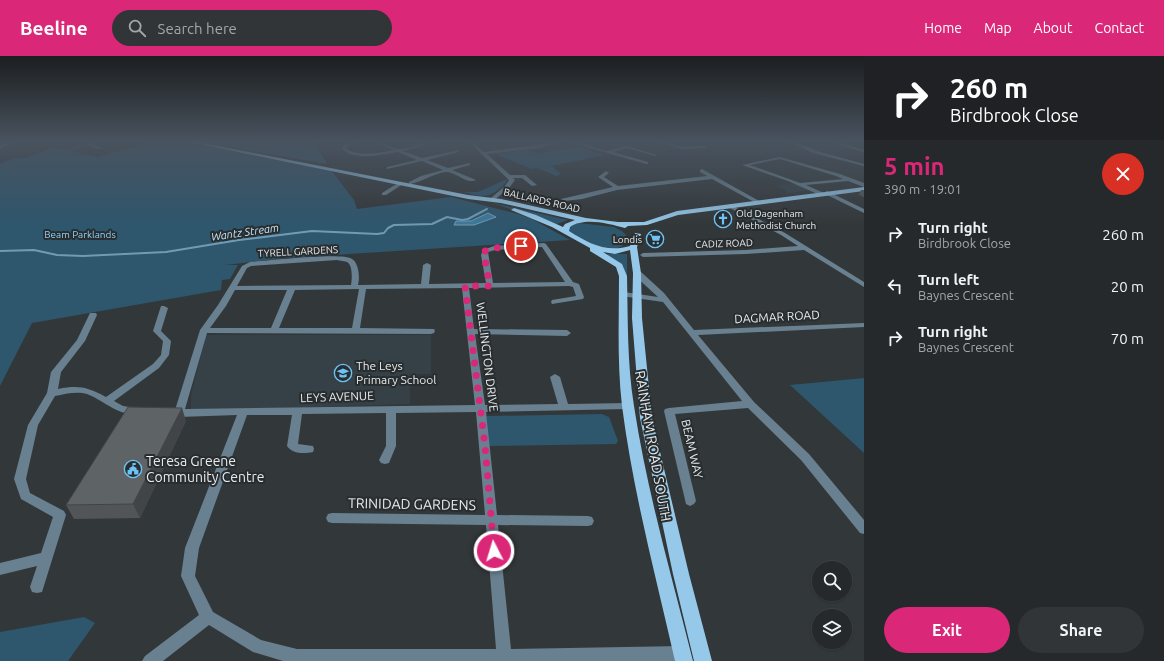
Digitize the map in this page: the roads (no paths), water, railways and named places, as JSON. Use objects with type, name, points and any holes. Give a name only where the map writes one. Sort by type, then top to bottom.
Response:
[{"type":"main road","name":"BALLARDS ROAD","points":[[331,170],[468,197],[493,199],[586,220]]},
{"type":"main road","points":[[565,232],[565,227],[568,223],[586,220],[619,224],[645,224],[677,213],[864,189]]},
{"type":"main road","name":"BALLARDS ROAD","points":[[468,197],[525,213],[565,232],[593,249]]},
{"type":"main road","name":"BALLARDS ROAD","points":[[493,199],[499,206]]},
{"type":"main road","points":[[619,224],[636,234]]},
{"type":"main road","points":[[593,249],[619,251],[633,246],[636,234],[645,227],[645,224]]},
{"type":"main road","name":"RAINHAM ROAD SOUTH","points":[[633,246],[637,272],[637,318],[645,407],[681,574],[703,661]]},
{"type":"main road","name":"RAINHAM ROAD SOUTH","points":[[593,249],[614,262],[621,269],[624,294],[623,332],[628,406],[644,492],[683,657]]},
{"type":"main road","points":[[628,406],[645,407]]},
{"type":"street","points":[[411,183],[422,177],[446,170]]},
{"type":"street","points":[[448,170],[472,180]]},
{"type":"street","points":[[493,199],[511,183],[510,177],[503,170]]},
{"type":"street","points":[[759,170],[824,193],[864,211]]},
{"type":"street","points":[[820,170],[849,179],[864,186]]},
{"type":"street","points":[[702,171],[758,202]]},
{"type":"street","points":[[606,173],[601,177],[617,188]]},
{"type":"street","points":[[510,177],[523,176],[534,185]]},
{"type":"street","points":[[564,199],[582,197],[617,188],[713,177]]},
{"type":"street","points":[[799,184],[849,179]]},
{"type":"street","points":[[384,194],[400,184]]},
{"type":"street","points":[[730,206],[806,248],[864,285]]},
{"type":"street","points":[[490,286],[484,255],[485,251],[494,248],[544,245],[570,284]]},
{"type":"street","name":"CADIZ ROAD","points":[[643,255],[746,252],[806,248]]},
{"type":"street","name":"TYRELL GARDENS","points":[[232,288],[244,267],[250,264],[336,258],[349,260],[353,264],[359,287]]},
{"type":"street","points":[[425,286],[427,264]]},
{"type":"street","points":[[637,272],[650,283],[750,404],[805,457],[864,529]]},
{"type":"street","points":[[179,414],[204,330],[222,306],[232,288],[570,284],[576,286],[580,297],[555,302]]},
{"type":"street","name":"WELLINGTON DRIVE","points":[[465,286],[480,408],[504,657]]},
{"type":"street","points":[[356,330],[359,287]]},
{"type":"street","points":[[274,330],[292,288]]},
{"type":"street","points":[[624,294],[664,300]]},
{"type":"street","points":[[107,401],[156,366],[164,354],[167,340],[157,332],[164,308]]},
{"type":"street","points":[[36,588],[44,558],[60,515],[25,496],[20,479],[34,425],[52,393],[56,372],[81,341],[93,315]]},
{"type":"street","name":"DAGMAR ROAD","points":[[692,333],[864,325]]},
{"type":"street","points":[[204,330],[431,331]]},
{"type":"street","points":[[470,330],[567,333]]},
{"type":"street","points":[[555,377],[564,407]]},
{"type":"street","points":[[52,393],[70,390],[88,392],[121,409],[150,411]]},
{"type":"street","name":"BEAM WAY","points":[[690,501],[669,411],[750,404]]},
{"type":"street","name":"LEYS AVENUE","points":[[164,412],[179,414],[391,409],[628,406]]},
{"type":"street","points":[[385,460],[391,446],[391,409]]},
{"type":"street","points":[[244,412],[192,548],[188,576],[208,617],[258,647],[297,657],[683,657]]},
{"type":"street","points":[[296,412],[292,446],[297,449],[309,449]]},
{"type":"street","name":"TRINIDAD GARDENS","points":[[332,518],[588,521]]},
{"type":"street","points":[[0,569],[44,558]]},
{"type":"street","points":[[150,661],[208,617]]},
{"type":"waterway","name":"Wantz Stream","points":[[0,251],[34,250],[57,255],[83,256],[166,252],[239,240],[312,231],[377,234],[384,233],[388,228],[394,225],[432,224],[447,217],[462,220],[468,219],[487,209]]},
{"type":"place","name":"Old Dagenham Methodist Church","points":[[723,219]]},
{"type":"place","name":"Londis","points":[[655,239]]},
{"type":"place","name":"The Leys Primary School","points":[[343,373]]},
{"type":"place","name":"Teresa Greene Community Centre","points":[[133,469]]},
{"type":"park label","name":"Beam Parklands","points":[[80,234]]}]
